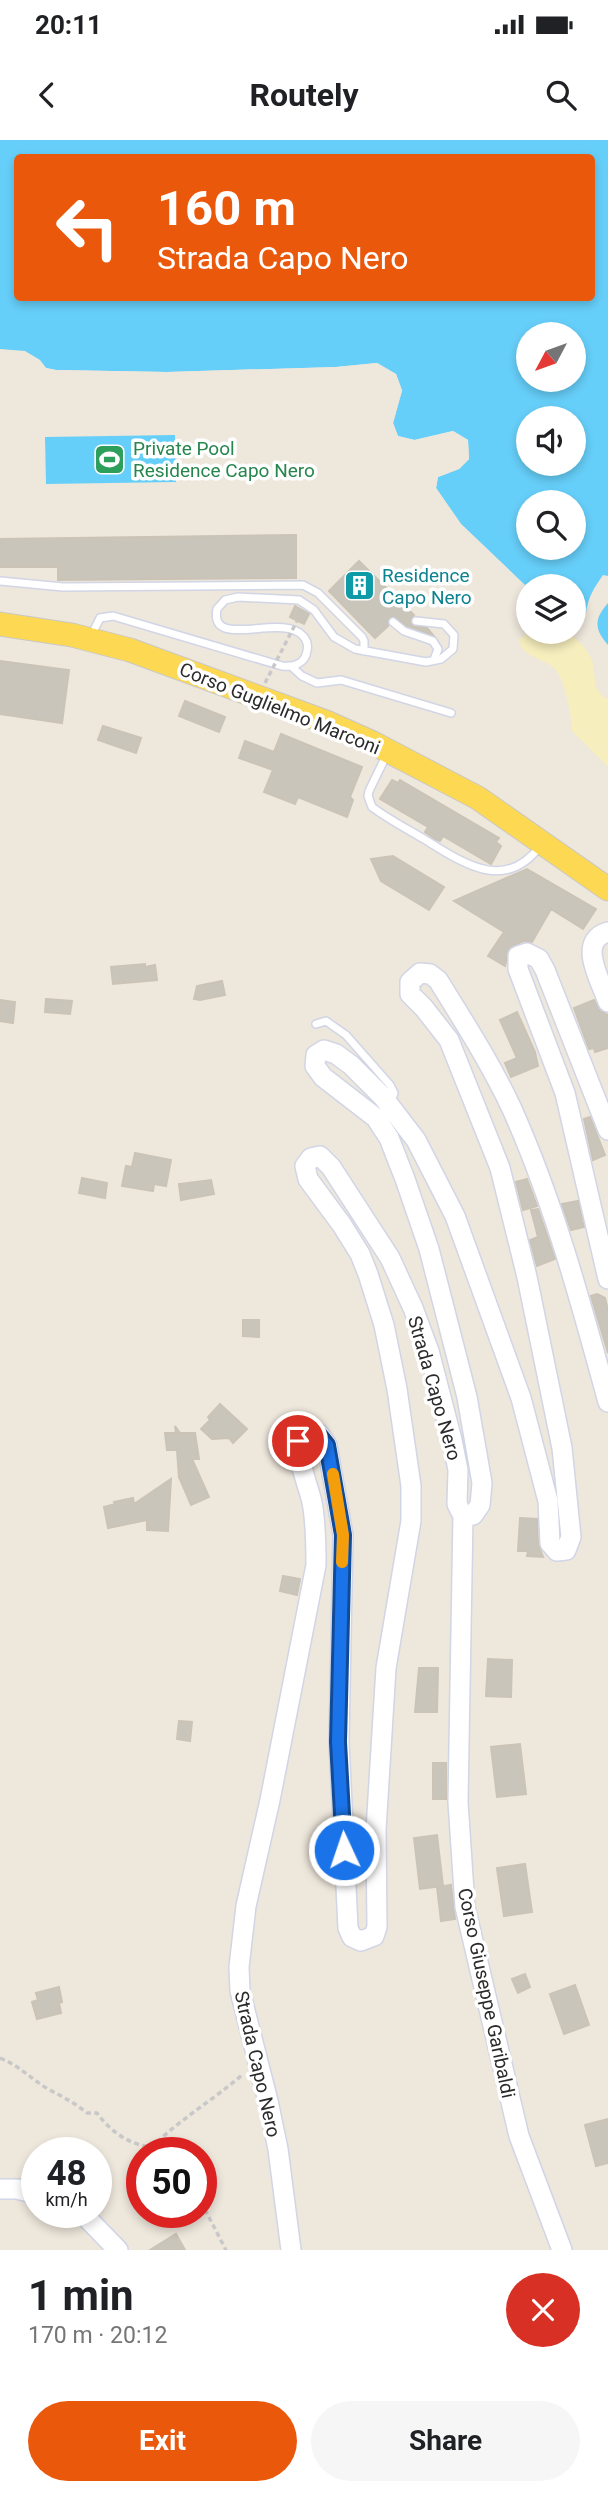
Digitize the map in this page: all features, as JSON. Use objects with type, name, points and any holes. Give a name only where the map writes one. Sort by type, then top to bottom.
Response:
[{"type":"main road","name":"Corso Guglielmo Marconi","points":[[0,624],[130,650],[327,722],[478,798],[608,889]]},
{"type":"main road","points":[[608,932],[600,935],[593,943],[590,953],[608,1002]]},
{"type":"main road","points":[[608,1130],[545,970],[539,959],[527,953],[518,957],[518,969],[565,1093],[608,1279]]},
{"type":"main road","name":"Strada Capo Nero","points":[[290,2250],[278,2149],[240,1991],[239,1968],[246,1906],[316,1565],[316,1527],[298,1441],[306,1433],[318,1434],[327,1445],[343,1535],[338,1742],[348,1928],[352,1937],[361,1941],[370,1939],[377,1927],[376,1830],[386,1668],[411,1521],[407,1449],[384,1325],[360,1254],[308,1180],[305,1166],[311,1158],[320,1156],[331,1167],[390,1258],[413,1308],[429,1351],[452,1440],[458,1470],[457,1504],[463,1516],[473,1515],[480,1505],[482,1483],[467,1397],[429,1249],[389,1138],[376,1118],[323,1076],[315,1066],[316,1055],[324,1050],[336,1054],[366,1079],[390,1106],[416,1140],[456,1216],[521,1398],[548,1501],[550,1543],[557,1551],[566,1550],[571,1537],[562,1448],[527,1277],[499,1168],[449,1040],[410,994],[410,982],[420,973],[430,974],[438,980],[478,1045],[510,1107],[530,1153],[563,1248],[608,1402]]},
{"type":"main road","name":"Corso Giuseppe Garibaldi","points":[[463,1516],[457,1802],[465,1907],[519,2136],[562,2250]]},
{"type":"main road","points":[[0,2189],[21,2190]]},
{"type":"main road","points":[[97,2228],[118,2250]]},
{"type":"lane","points":[[0,581],[63,587],[303,585],[318,593],[362,637],[364,651]]},
{"type":"lane","points":[[292,667],[305,658],[308,649],[306,639],[301,634],[281,626],[226,629],[217,620],[220,604],[238,597],[299,600],[314,610],[340,643],[411,661],[434,661],[453,649],[454,635],[444,624],[416,621]]},
{"type":"lane","points":[[90,640],[93,628],[100,618],[113,616],[292,667],[302,676],[317,683],[341,680],[451,713]]},
{"type":"lane","points":[[393,622],[404,631],[433,641],[438,649],[434,661]]},
{"type":"lane","points":[[388,751],[369,791],[369,802],[378,812],[462,863],[492,870],[514,868],[524,863],[542,842]]},
{"type":"lane","points":[[316,1024],[326,1021],[346,1035],[390,1085],[394,1093],[390,1106]]},
{"type":"path","points":[[265,683],[297,621]]},
{"type":"path","points":[[0,2058],[16,2064],[47,2088],[69,2099],[87,2113],[97,2113],[107,2127],[126,2138]]},
{"type":"path","points":[[163,2137],[189,2113],[214,2099],[258,2064]]},
{"type":"path","points":[[215,2228],[226,2250]]},
{"type":"sand","points":[[581,644],[589,654],[598,691],[608,699],[608,767],[572,731],[568,701],[558,673],[529,654],[521,645]]},
{"type":"water","points":[[0,140],[608,140],[608,576],[603,575],[592,593],[586,613],[586,574],[516,574],[516,577],[461,524],[436,488],[438,477],[459,469],[469,459],[468,440],[453,431],[414,440],[398,436],[393,423],[402,390],[396,374],[377,363],[336,367],[167,372],[56,370],[46,368],[35,357],[0,349]]},
{"type":"water","name":"Private Pool Residence Capo Nero","points":[[175,435],[176,482],[46,484],[45,437]]},
{"type":"water","points":[[608,603],[608,645],[598,629],[598,619]]},
{"type":"pier","points":[[0,349],[25,351],[40,360],[46,368],[56,370],[167,372],[336,367],[377,363],[396,374],[402,391],[393,423],[398,436],[415,440],[453,431],[468,440],[469,459],[459,469],[438,477],[436,488],[461,524],[516,577],[516,580],[459,526],[432,489],[436,475],[457,466],[465,458],[464,442],[453,435],[415,444],[396,439],[390,423],[399,391],[394,376],[376,367],[336,371],[167,376],[56,374],[44,371],[38,363],[24,354],[0,352]]},
{"type":"building","name":"Residence Capo Nero","points":[[296,535],[296,578],[58,580],[58,567],[0,567],[0,539]]},
{"type":"building","points":[[359,561],[414,615],[410,620],[412,625],[427,628],[433,635],[407,626],[393,616],[389,618],[388,626],[375,638],[329,591]]},
{"type":"building","points":[[295,606],[309,614],[304,624],[290,617]]},
{"type":"building","points":[[0,661],[69,670],[62,723],[0,714]]},
{"type":"building","points":[[185,701],[225,717],[219,732],[179,716]]},
{"type":"building","points":[[103,726],[141,738],[136,753],[98,740]]},
{"type":"building","points":[[281,734],[362,767],[350,797],[353,800],[347,817],[298,797],[295,804],[264,792],[273,770],[239,758],[245,741],[274,752]]},
{"type":"building","points":[[392,780],[398,783],[400,780],[499,838],[496,842],[501,846],[491,864],[443,836],[440,841],[435,839],[425,832],[428,827],[380,799]]},
{"type":"building","points":[[393,856],[444,887],[429,910],[381,881],[371,859]]},
{"type":"building","points":[[527,869],[596,909],[583,929],[551,909],[532,942],[523,941],[509,948],[505,966],[488,956],[504,932],[454,901]]},
{"type":"building","points":[[145,964],[145,967],[155,965],[157,980],[113,984],[111,967]]},
{"type":"building","points":[[222,981],[225,995],[194,999],[197,986]]},
{"type":"building","points":[[46,999],[72,1001],[70,1014],[45,1012]]},
{"type":"building","points":[[0,1000],[15,1002],[13,1023],[0,1021]]},
{"type":"building","points":[[594,1000],[600,1011],[608,1015],[608,1048],[595,1052],[594,1048],[589,1049],[574,1008]]},
{"type":"building","points":[[517,1012],[535,1052],[538,1066],[511,1077],[505,1063],[517,1058],[500,1020]]},
{"type":"building","points":[[590,1117],[605,1155],[593,1160],[584,1119]]},
{"type":"building","points":[[135,1153],[171,1160],[166,1186],[154,1184],[153,1191],[122,1186],[126,1166],[132,1167]]},
{"type":"building","points":[[82,1178],[107,1183],[105,1198],[79,1193]]},
{"type":"building","points":[[527,1179],[537,1206],[523,1210],[516,1182]]},
{"type":"building","points":[[211,1180],[214,1194],[181,1200],[179,1184]]},
{"type":"building","points":[[578,1201],[584,1227],[571,1230],[562,1204]]},
{"type":"building","points":[[538,1209],[555,1259],[537,1266],[530,1240],[538,1237],[531,1210]]},
{"type":"building","points":[[597,1294],[605,1298],[608,1310],[608,1353],[591,1296]]},
{"type":"building","points":[[243,1320],[259,1320],[259,1337],[243,1336]]},
{"type":"building","points":[[220,1404],[247,1429],[233,1443],[229,1438],[212,1439],[201,1429]]},
{"type":"building","points":[[175,1426],[180,1433],[195,1433],[199,1459],[192,1459],[209,1497],[191,1505],[179,1477],[177,1450],[167,1450],[165,1433],[176,1433]]},
{"type":"building","points":[[171,1479],[168,1531],[147,1530],[147,1520],[108,1528],[104,1507],[133,1498],[134,1504]]},
{"type":"building","points":[[520,1518],[537,1519],[538,1544],[543,1557],[527,1556],[528,1551],[518,1551]]},
{"type":"building","points":[[283,1576],[300,1579],[297,1595],[280,1591]]},
{"type":"building","points":[[488,1659],[512,1660],[511,1697],[486,1696]]},
{"type":"building","points":[[419,1668],[438,1668],[437,1712],[415,1712]]},
{"type":"building","points":[[179,1721],[192,1722],[190,1741],[177,1739]]},
{"type":"building","points":[[520,1744],[526,1794],[497,1797],[491,1747]]},
{"type":"building","points":[[433,1763],[446,1763],[446,1799],[433,1799]]},
{"type":"building","points":[[437,1835],[443,1886],[420,1889],[414,1838]]},
{"type":"building","points":[[525,1864],[532,1912],[504,1916],[497,1868]]},
{"type":"building","points":[[451,1885],[455,1919],[441,1921],[437,1887]]},
{"type":"building","points":[[525,1974],[530,1987],[518,1993],[512,1979]]},
{"type":"building","points":[[575,1985],[589,2025],[564,2034],[550,1994]]},
{"type":"building","points":[[59,1987],[61,2013],[37,2019],[32,2002],[38,2000],[36,1993]]},
{"type":"building","points":[[608,2119],[608,2163],[596,2166],[585,2125]]},
{"type":"building","points":[[176,2234],[185,2250],[150,2250]]},
{"type":"slow traffic","points":[[333,1474],[343,1535],[342,1562]]},
{"type":"place","name":"Private Pool Residence Capo Nero","points":[[110,459]]},
{"type":"place","name":"Residence Capo Nero","points":[[359,586]]},
{"type":"route","points":[[298,1441],[306,1433],[318,1434],[327,1445],[343,1535],[338,1742],[344,1850]]}]
